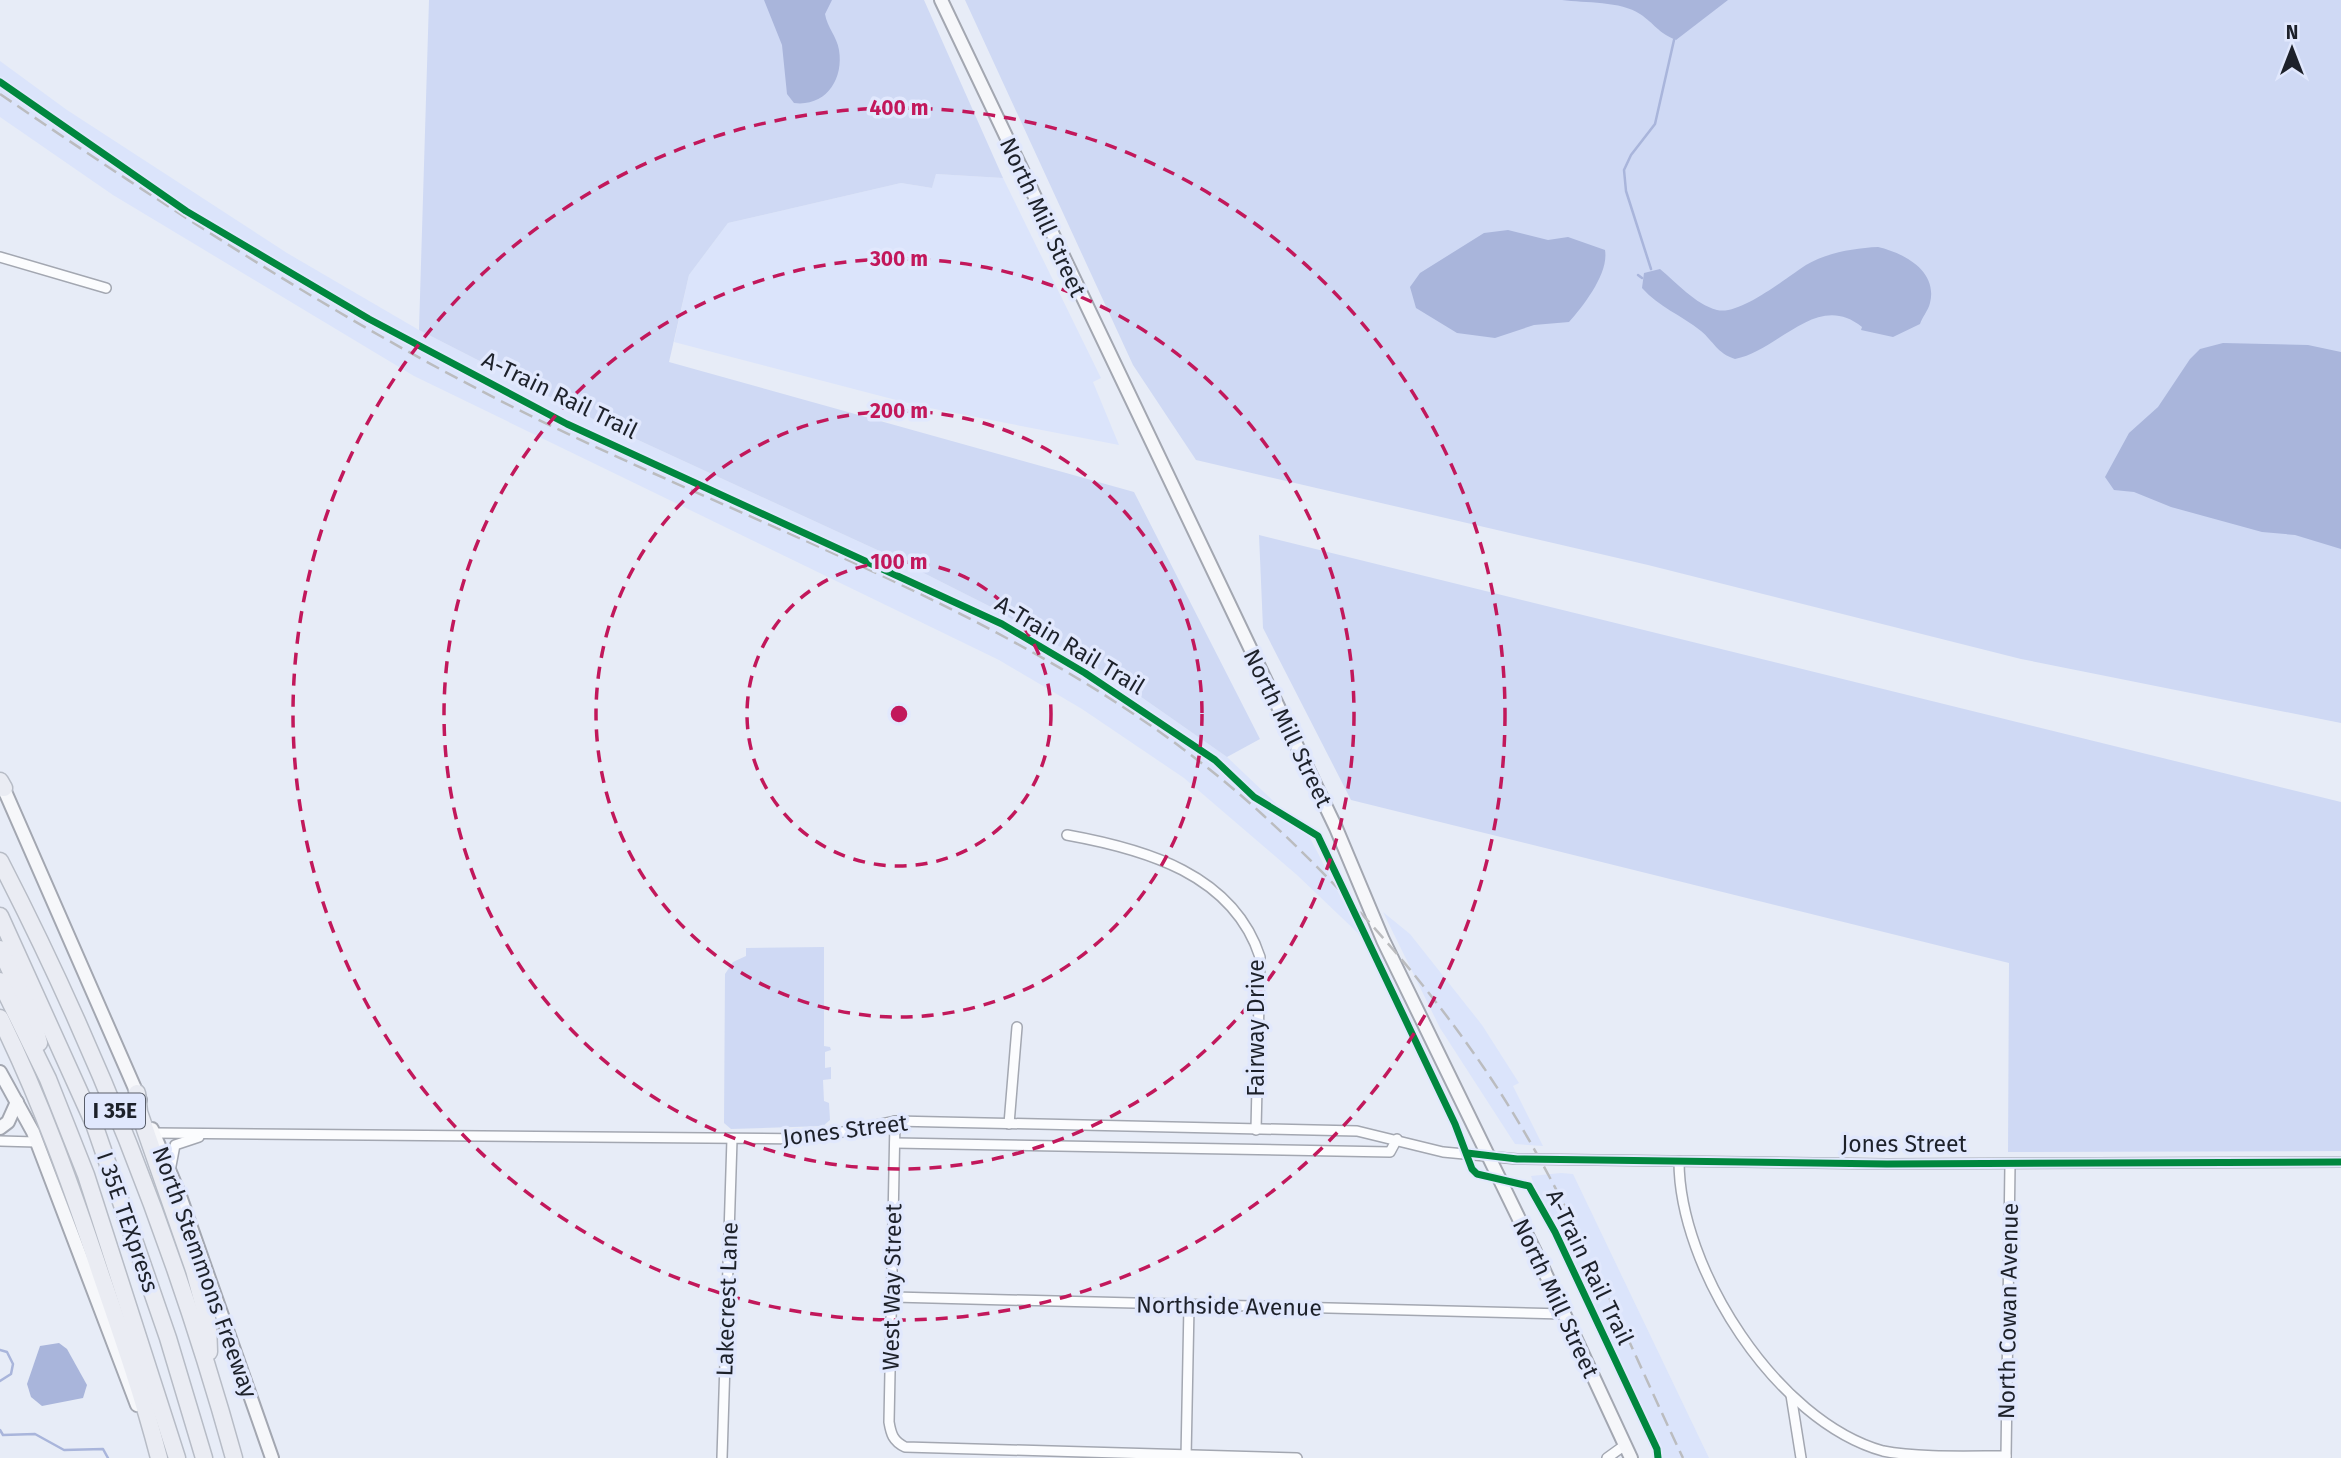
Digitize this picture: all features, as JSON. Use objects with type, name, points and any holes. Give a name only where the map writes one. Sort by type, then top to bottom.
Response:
[{"type":"highway","name":"North Stemmons Freeway","points":[[0,861],[65,995],[111,1100],[165,1239],[209,1369],[234,1458]]},
{"type":"highway","name":"I 35E TEXpress","points":[[0,916],[94,1124],[168,1338],[204,1458]]},
{"type":"highway","points":[[0,949],[32,1016],[48,1079]]},
{"type":"highway","name":"I 35E","points":[[0,981],[48,1079],[86,1175],[177,1458]]},
{"type":"highway","points":[[0,1018],[33,1087],[91,1244],[146,1406],[158,1458]]},
{"type":"highway","points":[[137,1093],[139,1112],[183,1235],[208,1322],[209,1369]]},
{"type":"main road","name":"North Mill Street","points":[[941,0],[1336,828],[1383,940],[1489,1156],[1631,1458]]},
{"type":"main road","name":"North Stemmons Freeway","points":[[1,783],[170,1171],[272,1458]]},
{"type":"main road","points":[[0,1072],[37,1142],[158,1458]]},
{"type":"main road","points":[[0,1128],[8,1122],[17,1102]]},
{"type":"street","points":[[0,257],[106,288]]},
{"type":"street","name":"Fairway Drive","points":[[1067,835],[1142,852],[1177,866],[1221,896],[1250,932],[1260,957],[1256,1130]]},
{"type":"street","points":[[1009,1124],[1017,1027]]},
{"type":"street","name":"Jones Street","points":[[154,1133],[809,1139],[895,1121],[1357,1131],[1443,1152],[1517,1159],[2010,1164],[2341,1162]]},
{"type":"street","name":"West Way Street","points":[[895,1121],[894,1297],[889,1422],[891,1433],[898,1443],[905,1447],[1186,1457]]},
{"type":"street","name":"Jones Street","points":[[170,1171],[175,1144],[208,1135]]},
{"type":"street","name":"Lakecrest Lane","points":[[722,1458],[732,1139]]},
{"type":"street","name":"Jones Street","points":[[895,1143],[1390,1152],[1397,1139]]},
{"type":"street","points":[[0,1141],[37,1142]]},
{"type":"street","points":[[1679,1161],[1680,1189],[1686,1212],[1702,1257],[1727,1312],[1754,1356],[1791,1395],[1834,1428],[1882,1451],[2006,1457]]},
{"type":"street","name":"North Cowan Avenue","points":[[2006,1457],[2010,1164]]},
{"type":"street","name":"Northside Avenue","points":[[894,1297],[1564,1314]]},
{"type":"street","points":[[1189,1306],[1186,1457],[1297,1458]]},
{"type":"street","points":[[1791,1395],[1801,1458]]},
{"type":"street","points":[[1607,1458],[1625,1445]]},
{"type":"shaded area","points":[[429,0],[924,0],[1003,178],[936,174],[932,188],[901,183],[728,223],[689,275],[669,362],[1134,492],[1260,739],[1227,757],[1114,678],[989,606],[886,554],[599,422],[419,330]]},
{"type":"shaded area","points":[[764,0],[832,0],[825,14],[838,45],[840,61],[830,89],[815,101],[794,103],[787,94],[782,45]]},
{"type":"shaded area","points":[[965,0],[2341,0],[2341,723],[2021,659],[1648,565],[1196,460],[1133,365]]},
{"type":"shaded area","points":[[1562,0],[1728,0],[1676,40],[1632,10],[1613,5]]},
{"type":"shaded area","points":[[0,61],[67,110],[287,253],[419,330],[599,422],[886,554],[989,606],[1114,678],[1227,757],[1308,834],[1361,936],[1297,875],[1184,778],[1082,709],[999,660],[414,376],[113,195],[0,117]]},
{"type":"shaded area","points":[[936,174],[1003,178],[1101,378],[1093,382],[1119,445],[919,406],[674,342],[689,275],[728,223],[901,183],[932,188]]},
{"type":"shaded area","points":[[1508,230],[1548,240],[1568,237],[1605,250],[1599,278],[1588,298],[1569,322],[1534,325],[1495,338],[1457,333],[1416,308],[1410,287],[1420,273],[1484,233]]},
{"type":"shaded area","points":[[1878,247],[1917,265],[1929,282],[1931,292],[1929,306],[1920,324],[1893,337],[1861,330],[1862,327],[1845,317],[1829,315],[1798,326],[1751,354],[1735,359],[1724,354],[1701,331],[1642,288],[1644,273],[1660,269],[1701,303],[1717,310],[1727,310],[1750,302],[1822,257]]},
{"type":"shaded area","points":[[2223,343],[2308,345],[2341,352],[2341,549],[2295,535],[2262,532],[2171,507],[2134,492],[2114,490],[2105,477],[2129,433],[2158,407],[2190,359],[2200,349]]},
{"type":"shaded area","points":[[1259,535],[2341,802],[2341,1151],[2008,1152],[2009,963],[1351,800],[1263,628]]},
{"type":"shaded area","points":[[1383,912],[1410,934],[1482,1025],[1519,1083],[1513,1086],[1543,1146],[1515,1144],[1440,1028]]},
{"type":"shaded area","points":[[824,947],[824,1046],[830,1047],[831,1050],[825,1052],[825,1068],[831,1067],[831,1079],[823,1080],[824,1101],[829,1103],[830,1120],[823,1126],[731,1129],[724,1123],[725,974],[733,962],[746,956],[746,948]]},
{"type":"shaded area","points":[[1573,1174],[1709,1458],[1661,1458],[1660,1445],[1559,1230],[1541,1205],[1531,1176]]},
{"type":"shaded area","points":[[59,1343],[67,1349],[87,1385],[83,1398],[42,1406],[31,1397],[27,1384],[40,1346]]},
{"type":"waterway","points":[[1651,269],[1626,191],[1624,170],[1631,155],[1655,124],[1674,40]]},
{"type":"waterway","points":[[1638,275],[1642,278]]},
{"type":"waterway","points":[[0,1350],[7,1352],[13,1364],[11,1374],[0,1381]]},
{"type":"waterway","points":[[0,1430],[3,1435],[35,1434],[64,1450],[103,1449],[108,1458]]},
{"type":"railway","points":[[0,94],[196,224],[398,346],[537,419],[916,592],[1008,639],[1098,691],[1183,749],[1263,815],[1353,904],[1435,1001],[1484,1068],[1514,1114],[1567,1210],[1683,1458]]},
{"type":"cycle path","name":"A-Train Rail Trail","points":[[0,82],[186,211],[369,319],[567,424],[1002,624],[1085,673],[1215,760],[1254,797],[1318,836],[1455,1124],[1472,1169],[1477,1174],[1529,1186],[1555,1232],[1657,1449],[1658,1458]]},
{"type":"cycle path","points":[[1467,1153],[1517,1159],[1887,1164],[2341,1162]]}]
